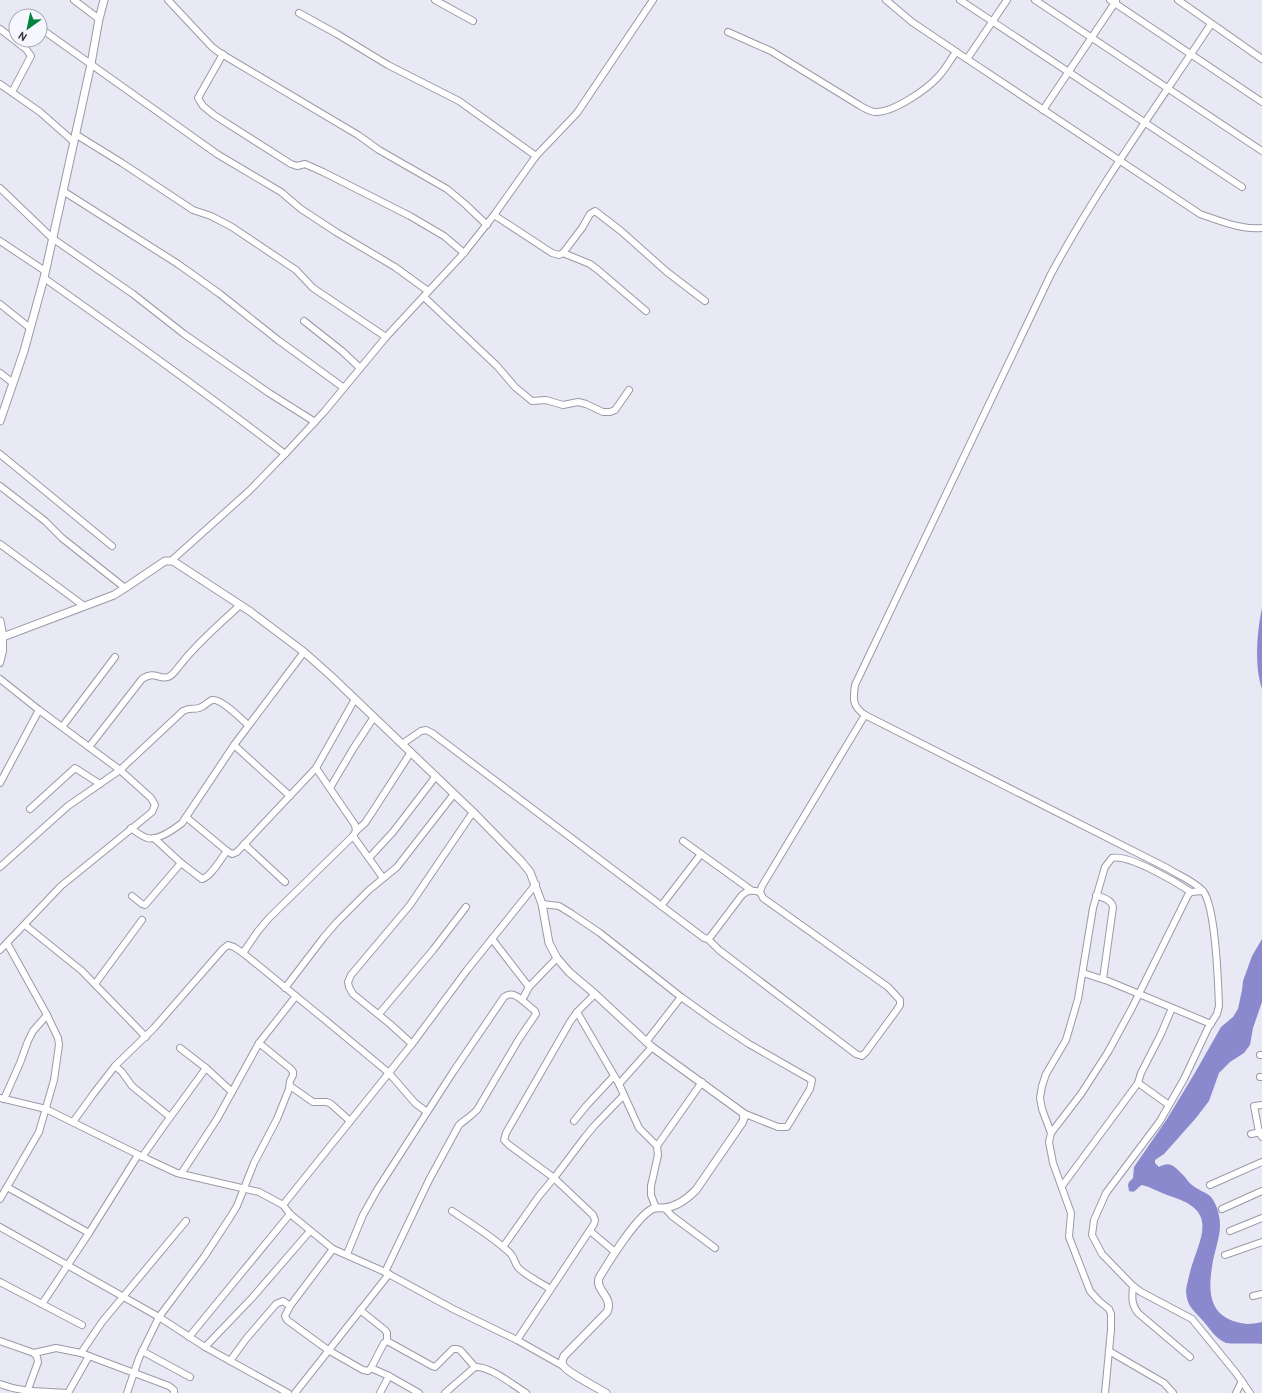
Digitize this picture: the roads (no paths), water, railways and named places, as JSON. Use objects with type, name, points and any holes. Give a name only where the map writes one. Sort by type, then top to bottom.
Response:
[{"type":"street","points":[[74,0],[99,19]]},
{"type":"street","points":[[0,421],[30,328],[44,275],[104,0]]},
{"type":"street","points":[[168,0],[212,47],[447,190],[465,204],[487,225]]},
{"type":"street","points":[[435,0],[473,21]]},
{"type":"street","points":[[1,638],[114,595],[166,561],[171,561],[249,491],[315,422],[386,337],[464,253],[487,225],[536,156],[577,113],[652,0]]},
{"type":"street","points":[[886,0],[912,22],[956,52],[1200,214],[1223,223],[1241,227],[1262,228]]},
{"type":"street","points":[[893,6],[897,0]]},
{"type":"street","points":[[960,0],[1242,187]]},
{"type":"street","points":[[967,59],[1007,0]]},
{"type":"street","points":[[1035,0],[1262,151]]},
{"type":"street","points":[[1178,0],[1262,59]]},
{"type":"street","points":[[1043,110],[1091,38],[1113,1],[1262,102]]},
{"type":"street","points":[[299,13],[388,65],[459,101],[536,156]]},
{"type":"street","points":[[1211,24],[1120,161],[1066,246],[1051,274],[855,685],[853,696],[855,706],[865,715],[1166,868],[1198,887],[1202,891],[1209,904],[1212,918],[1219,1006],[1217,1014],[1188,1072],[1160,1121],[1106,1193],[1094,1220],[1092,1235],[1102,1254],[1133,1286],[1141,1292],[1192,1319],[1250,1393]]},
{"type":"street","points":[[0,29],[26,49],[31,56],[12,92]]},
{"type":"street","points":[[728,32],[771,51],[859,105],[871,111],[877,112],[899,105],[929,85],[939,76],[956,52]]},
{"type":"street","points":[[48,34],[217,154],[281,192],[301,210],[395,267],[428,291]]},
{"type":"street","points":[[222,54],[198,98],[203,106],[214,115],[291,164],[297,166],[305,164],[410,216],[444,236],[464,253]]},
{"type":"street","points":[[0,84],[44,115],[74,142]]},
{"type":"street","points":[[75,134],[193,210],[211,216],[232,227],[296,270],[313,288],[386,337]]},
{"type":"street","points":[[0,188],[52,238],[133,294],[184,334],[269,393],[315,422]]},
{"type":"street","points":[[63,191],[178,264],[344,388]]},
{"type":"street","points":[[494,215],[552,253],[559,255],[563,253],[582,228],[590,214],[595,211],[621,231],[667,272],[705,300]]},
{"type":"street","points":[[0,241],[285,454]]},
{"type":"street","points":[[563,253],[590,264],[646,311]]},
{"type":"street","points":[[424,297],[496,366],[515,387],[532,401],[546,400],[563,406],[578,402],[603,412],[610,412],[617,407],[630,390]]},
{"type":"street","points":[[0,304],[30,328]]},
{"type":"street","points":[[304,321],[342,350],[360,368]]},
{"type":"street","points":[[0,373],[13,384]]},
{"type":"street","points":[[0,454],[112,546]]},
{"type":"street","points":[[0,486],[45,521],[62,538],[125,588]]},
{"type":"street","points":[[0,544],[84,606]]},
{"type":"street","points":[[171,561],[240,605],[304,652],[411,752],[521,860],[530,872],[536,884],[542,904],[549,943],[557,958],[569,972],[595,994],[649,1045],[743,1113],[778,1127],[787,1127],[810,1089],[812,1080],[749,1044],[681,997],[600,933],[572,914],[559,906],[542,904]]},
{"type":"street","points":[[89,747],[142,679],[148,675],[168,677],[173,674],[191,652],[240,605]]},
{"type":"street","points":[[0,621],[3,651],[0,663]]},
{"type":"street","points":[[131,828],[141,835],[148,838],[154,838],[174,829],[182,823],[248,725],[304,652]]},
{"type":"street","points":[[62,727],[115,657]]},
{"type":"street","points":[[0,679],[120,770],[151,798],[155,805],[152,812],[61,886],[0,950]]},
{"type":"street","points":[[0,867],[68,806],[120,770],[189,708],[199,708],[216,699],[222,702],[248,725]]},
{"type":"street","points":[[186,817],[227,851],[232,854],[237,852],[316,768],[355,699]]},
{"type":"street","points":[[0,783],[39,710]]},
{"type":"street","points":[[402,744],[422,731],[426,730],[432,733],[704,938],[708,938],[719,950],[856,1054],[862,1056],[900,1005],[900,1000],[888,987],[763,898],[760,892],[762,886],[865,715]]},
{"type":"street","points":[[330,788],[374,717]]},
{"type":"street","points":[[234,745],[290,796]]},
{"type":"street","points":[[243,953],[269,918],[364,824],[411,752]]},
{"type":"street","points":[[30,809],[75,768],[100,784]]},
{"type":"street","points":[[316,768],[355,825],[354,834],[383,878]]},
{"type":"street","points":[[369,858],[393,832],[436,776]]},
{"type":"street","points":[[285,988],[333,927],[369,890],[397,867],[454,794]]},
{"type":"street","points":[[412,1044],[379,1014],[353,994],[348,982],[351,975],[410,905],[473,812]]},
{"type":"street","points":[[154,838],[180,863],[202,879],[206,878],[227,851]]},
{"type":"street","points":[[683,841],[752,890],[760,892]]},
{"type":"street","points":[[244,844],[285,882]]},
{"type":"street","points":[[661,906],[701,854]]},
{"type":"street","points":[[1051,1133],[1042,1109],[1040,1098],[1042,1086],[1046,1074],[1066,1040],[1078,999],[1089,927],[1096,895],[1105,867],[1112,858],[1116,857],[1160,873],[1192,892]]},
{"type":"street","points":[[132,896],[145,905],[180,863]]},
{"type":"street","points":[[283,1205],[412,1044],[536,884]]},
{"type":"street","points":[[708,938],[742,895],[746,891],[752,890]]},
{"type":"street","points":[[1105,1393],[1111,1330],[1111,1314],[1109,1309],[1090,1291],[1069,1237],[1071,1213],[1049,1142],[1051,1133],[1098,1069],[1139,994],[1164,945],[1178,912],[1188,895],[1192,892],[1202,891]]},
{"type":"street","points":[[1096,895],[1108,899],[1113,907],[1103,979]]},
{"type":"street","points":[[379,1014],[412,976],[466,907]]},
{"type":"street","points":[[95,984],[142,920]]},
{"type":"street","points":[[25,925],[68,959],[95,984],[146,1037]]},
{"type":"street","points":[[492,939],[529,987]]},
{"type":"street","points":[[0,1199],[39,1132],[54,1080],[59,1045],[58,1038],[47,1015],[7,943]]},
{"type":"street","points":[[73,1122],[115,1066],[146,1037],[228,945],[243,953],[389,1073],[414,1103],[427,1112]]},
{"type":"street","points":[[522,1000],[529,987],[557,958]]},
{"type":"street","points":[[1083,973],[1103,979],[1211,1024]]},
{"type":"street","points":[[295,1393],[387,1273],[430,1180],[459,1126],[477,1110],[519,1039],[536,1014],[535,1011],[513,994],[508,994],[504,997],[377,1190],[363,1215],[347,1254]]},
{"type":"street","points":[[517,1340],[590,1231],[595,1220],[593,1215],[554,1178],[504,1140],[506,1133],[577,1012],[595,994]]},
{"type":"street","points":[[181,1174],[217,1119],[258,1042],[296,996]]},
{"type":"street","points":[[619,1084],[649,1045],[681,997]]},
{"type":"street","points":[[1062,1186],[1138,1082],[1172,1008]]},
{"type":"street","points":[[577,1012],[619,1084],[623,1096],[640,1128],[657,1146],[658,1155],[651,1186],[651,1195],[656,1208]]},
{"type":"street","points":[[47,1015],[33,1031],[20,1063],[2,1099],[46,1109],[140,1156],[181,1174],[259,1192],[283,1205],[290,1214],[333,1249],[387,1273],[452,1309],[517,1340],[606,1393]]},
{"type":"street","points":[[127,1393],[142,1351],[159,1317],[204,1257],[230,1219],[290,1086],[293,1072],[291,1069],[258,1042]]},
{"type":"street","points":[[180,1048],[206,1068],[232,1092]]},
{"type":"street","points":[[115,1066],[122,1072],[132,1086],[170,1117]]},
{"type":"street","points":[[42,1304],[140,1156],[206,1068]]},
{"type":"street","points":[[574,1121],[614,1076]]},
{"type":"street","points":[[657,1146],[702,1082]]},
{"type":"street","points":[[1138,1082],[1140,1085],[1169,1105]]},
{"type":"street","points":[[290,1086],[313,1102],[327,1102],[331,1104],[350,1121]]},
{"type":"street","points":[[502,1247],[538,1196],[554,1178],[595,1125],[623,1096]]},
{"type":"street","points":[[1251,1134],[1261,1134],[1254,1106],[1262,1105]]},
{"type":"street","points":[[563,1366],[562,1361],[564,1356],[607,1312],[609,1308],[609,1303],[598,1282],[615,1252],[638,1222],[650,1211],[656,1208],[665,1208],[676,1205],[688,1198],[696,1190],[742,1123],[744,1118],[743,1113]]},
{"type":"street","points":[[1210,1185],[1262,1162]]},
{"type":"street","points":[[7,1187],[89,1233]]},
{"type":"street","points":[[1222,1209],[1262,1191]]},
{"type":"street","points":[[665,1208],[672,1216],[715,1248]]},
{"type":"street","points":[[452,1211],[479,1229],[511,1254],[515,1259],[517,1266],[522,1271],[550,1289]]},
{"type":"street","points":[[189,1337],[290,1214]]},
{"type":"street","points":[[1230,1230],[1262,1218]]},
{"type":"street","points":[[81,1353],[102,1322],[186,1221]]},
{"type":"street","points":[[0,1227],[159,1317],[205,1347],[288,1393]]},
{"type":"street","points":[[205,1347],[252,1298],[310,1231]]},
{"type":"street","points":[[590,1231],[615,1252]]},
{"type":"street","points":[[1225,1255],[1262,1242]]},
{"type":"street","points":[[333,1249],[290,1306],[285,1316],[287,1320],[328,1350],[363,1370],[368,1371],[384,1343],[387,1341],[387,1333],[360,1310]]},
{"type":"street","points":[[0,1282],[82,1325]]},
{"type":"street","points":[[1133,1286],[1133,1306],[1138,1313],[1190,1357]]},
{"type":"street","points":[[1253,1296],[1262,1294]]},
{"type":"street","points":[[230,1361],[246,1339],[276,1304],[283,1301],[290,1306]]},
{"type":"street","points":[[0,1341],[34,1353],[56,1348],[81,1353],[169,1386],[176,1392]]},
{"type":"street","points":[[387,1341],[435,1367],[457,1348],[475,1367]]},
{"type":"street","points":[[142,1351],[190,1377]]},
{"type":"street","points":[[1109,1351],[1164,1384],[1173,1393]]},
{"type":"street","points":[[27,1392],[38,1362],[34,1353]]},
{"type":"street","points":[[0,1384],[14,1390],[27,1392],[67,1393],[89,1356]]},
{"type":"street","points":[[445,1393],[475,1367],[484,1367],[526,1393]]},
{"type":"street","points":[[371,1368],[420,1393]]},
{"type":"street","points":[[380,1393],[389,1376]]},
{"type":"street","points":[[1236,1393],[1242,1381]]},
{"type":"water","points":[[1262,608],[1262,689],[1259,680],[1257,648]]},
{"type":"water","points":[[1262,939],[1262,1002],[1253,1028],[1250,1045],[1244,1053],[1230,1062],[1219,1073],[1209,1101],[1164,1154],[1155,1160],[1155,1163],[1159,1167],[1167,1164],[1176,1168],[1191,1184],[1210,1196],[1216,1206],[1219,1216],[1220,1229],[1213,1261],[1210,1288],[1214,1306],[1226,1318],[1235,1322],[1253,1324],[1262,1322],[1262,1344],[1226,1343],[1214,1334],[1192,1309],[1187,1297],[1187,1284],[1202,1229],[1202,1220],[1197,1211],[1188,1204],[1149,1187],[1142,1185],[1135,1191],[1131,1192],[1129,1191],[1128,1185],[1133,1178],[1134,1167],[1167,1119],[1221,1027],[1233,1017],[1238,1009],[1243,981],[1252,956]]}]
